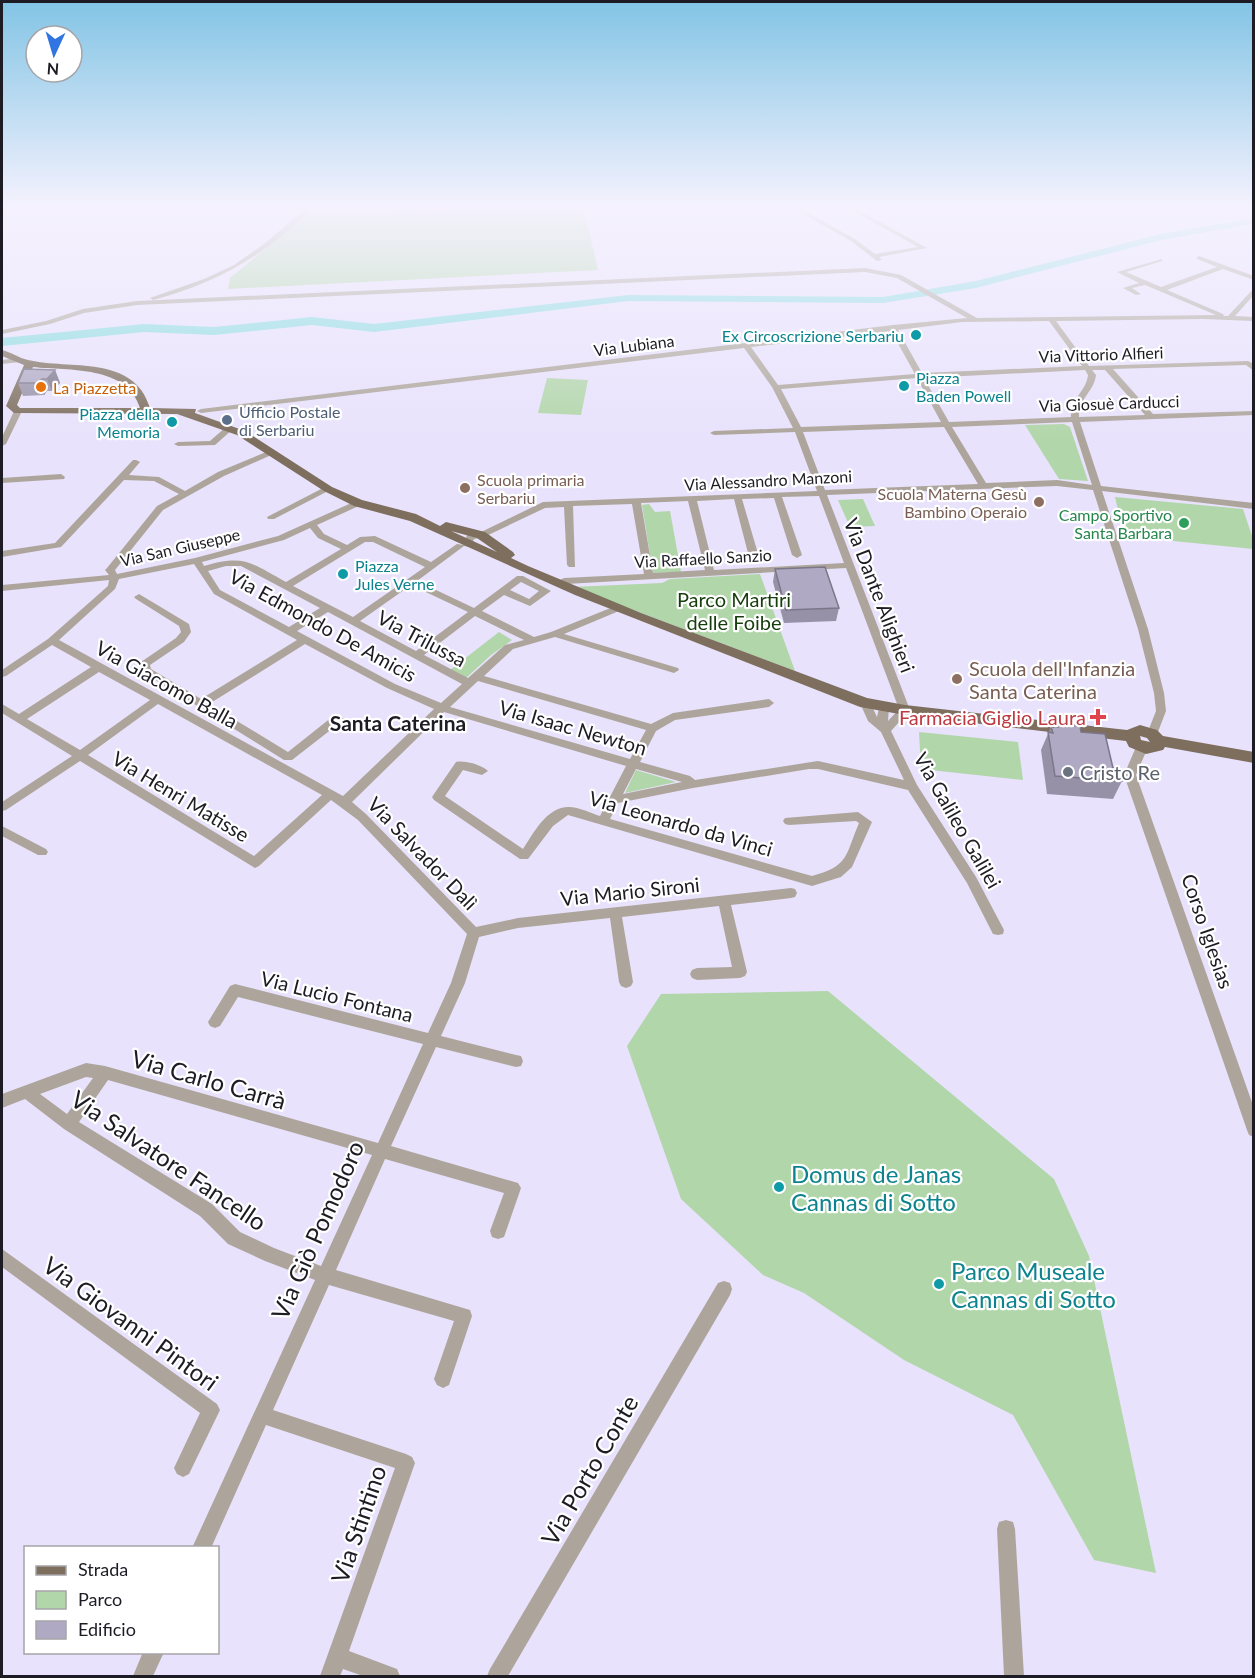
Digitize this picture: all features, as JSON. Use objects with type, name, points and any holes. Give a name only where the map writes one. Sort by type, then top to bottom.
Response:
[{"type":"main road","points":[[2,352],[17,360],[30,363],[93,369],[114,375],[132,385],[144,397],[146,411]]},
{"type":"main road","points":[[30,363],[10,408],[181,412],[200,415],[274,452],[328,489],[358,503],[385,508],[481,535],[539,576]]},
{"type":"main road","points":[[412,517],[464,546],[616,609],[865,703],[1136,742],[1155,748],[1155,737],[1254,758]]},
{"type":"street","points":[[137,303],[199,283]]},
{"type":"street","points":[[2,332],[48,323],[83,311],[137,303],[583,283]]},
{"type":"street","points":[[912,283],[974,319]]},
{"type":"street","points":[[1138,294],[1126,288],[1144,283]]},
{"type":"street","points":[[1146,283],[1228,318],[1254,290]]},
{"type":"street","points":[[1160,290],[1179,283]]},
{"type":"street","points":[[1050,318],[1092,375],[1092,382],[1074,404],[1075,420],[1143,630],[1159,693],[1161,711],[1155,737]]},
{"type":"street","name":"Via Lubiana","points":[[200,415],[893,327],[974,319],[1228,318],[1254,320]]},
{"type":"street","points":[[893,327],[983,486]]},
{"type":"street","name":"Via Dante Alighieri","points":[[747,347],[776,387],[798,430],[905,710]]},
{"type":"street","points":[[2,362],[17,360]]},
{"type":"street","name":"Via Vittorio Alfieri","points":[[776,387],[919,375],[1088,368],[1251,366]]},
{"type":"street","points":[[1108,368],[1151,417]]},
{"type":"street","points":[[2,444],[10,408]]},
{"type":"street","name":"Via Giosuè Carducci","points":[[714,433],[1254,413]]},
{"type":"street","points":[[177,444],[212,443],[229,429]]},
{"type":"street","points":[[2,674],[52,641],[112,587],[115,576],[111,570],[160,508],[221,474],[274,452]]},
{"type":"street","points":[[2,554],[58,545],[136,462]]},
{"type":"street","points":[[2,480],[61,477]]},
{"type":"street","points":[[123,477],[156,479],[185,494]]},
{"type":"street","name":"Via Alessandro Manzoni","points":[[353,622],[431,566],[464,546],[478,542],[481,535],[543,506],[1057,483],[1252,506]]},
{"type":"street","points":[[271,517],[328,489]]},
{"type":"street","points":[[777,494],[797,555]]},
{"type":"street","points":[[737,496],[754,557]]},
{"type":"street","points":[[692,499],[710,573]]},
{"type":"street","points":[[636,501],[649,576]]},
{"type":"street","name":"Via San Giuseppe","points":[[2,588],[199,566],[281,538],[358,503]]},
{"type":"street","points":[[568,504],[572,565]]},
{"type":"street","points":[[311,524],[321,536],[347,548]]},
{"type":"street","points":[[286,586],[363,539],[375,539],[431,566]]},
{"type":"street","name":"Via Trilussa","points":[[199,566],[243,563],[417,655],[472,680],[652,728]]},
{"type":"street","name":"Via Raffaello Sanzio","points":[[559,584],[564,581],[850,565]]},
{"type":"street","name":"Via Edmondo De Amicis","points":[[199,566],[217,592],[361,672],[442,708]]},
{"type":"street","points":[[410,581],[533,640]]},
{"type":"street","points":[[417,655],[504,591]]},
{"type":"street","points":[[139,597],[184,624],[186,632],[180,640],[145,664],[146,671],[288,757],[336,720],[352,727]]},
{"type":"street","points":[[290,631],[327,608]]},
{"type":"street","points":[[345,802],[509,647],[555,634],[616,609]]},
{"type":"street","points":[[555,634],[580,644],[674,670]]},
{"type":"street","points":[[201,704],[304,640]]},
{"type":"street","name":"Via Giacomo Balla","points":[[52,641],[345,802]]},
{"type":"street","points":[[19,719],[99,667]]},
{"type":"street","points":[[2,807],[78,757],[158,699]]},
{"type":"street","points":[[603,821],[652,728],[673,717],[769,703]]},
{"type":"street","name":"Via Galileo Galilei","points":[[865,703],[872,718],[885,730]]},
{"type":"street","name":"Via Galileo Galilei","points":[[884,707],[882,722],[912,786],[972,880],[998,930]]},
{"type":"street","name":"Via Henri Matisse","points":[[2,708],[78,757],[255,863],[330,794]]},
{"type":"street","name":"Via Isaac Newton","points":[[442,708],[686,779],[693,784]]},
{"type":"street","points":[[885,730],[905,710]]},
{"type":"street","name":"Corso Iglesias","points":[[1136,742],[1131,779],[1201,973],[1254,1130]]},
{"type":"street","name":"Via Leonardo da Vinci","points":[[482,771],[460,765],[438,797],[524,856],[558,813],[568,812],[812,881],[837,874],[848,864],[866,822],[858,816],[789,821]]},
{"type":"street","points":[[614,800],[693,784],[818,765],[912,786]]},
{"type":"street","name":"Via Salvador Dalì","points":[[345,802],[474,933]]},
{"type":"street","points":[[2,831],[42,852]]},
{"type":"street","name":"Via Mario Sironi","points":[[474,933],[518,923],[791,893]]},
{"type":"street","points":[[698,974],[740,972],[724,900]]},
{"type":"street","points":[[615,912],[626,982]]},
{"type":"street","name":"Via Giò Pomodoro","points":[[202,1546],[458,983],[474,933]]},
{"type":"street","name":"Via Lucio Fontana","points":[[215,1022],[235,990],[432,1040]]},
{"type":"street","points":[[432,1040],[516,1061]]},
{"type":"street","name":"Via Carlo Carrà","points":[[25,1091],[86,1070],[105,1073],[513,1188],[498,1231]]},
{"type":"street","points":[[69,1124],[105,1073]]},
{"type":"street","points":[[2,1101],[25,1091]]},
{"type":"street","name":"Via Salvatore Fancello","points":[[25,1091],[69,1124],[206,1210],[234,1238],[324,1275],[464,1316],[442,1379]]},
{"type":"street","name":"Via Giovanni Pintori","points":[[2,1257],[211,1410],[183,1468]]},
{"type":"street","name":"Via Porto Conte","points":[[497,1677],[724,1289]]},
{"type":"street","name":"Via Stintino","points":[[262,1415],[406,1463],[330,1677]]},
{"type":"street","points":[[1006,1529],[1014,1677]]},
{"type":"street","points":[[143,1677],[154,1654]]},
{"type":"street","points":[[337,1657],[390,1677]]},
{"type":"green space","points":[[229,283],[339,283],[228,289]]},
{"type":"green space","points":[[547,378],[588,380],[581,415],[538,413]]},
{"type":"green space","points":[[1064,424],[1070,427],[1088,481],[1059,479],[1025,425]]},
{"type":"green space","name":"Campo Sportivo Santa Barbara","points":[[1115,497],[1243,509],[1253,539],[1253,549],[1124,536]]},
{"type":"green space","points":[[863,499],[875,526],[850,527],[838,500]]},
{"type":"green space","points":[[649,504],[655,512],[670,511],[681,572],[653,573],[642,505]]},
{"type":"green space","name":"Parco Martiri delle Foibe","points":[[760,574],[795,671],[572,587],[662,583],[670,579]]},
{"type":"green space","points":[[499,632],[512,640],[491,655],[465,679],[450,670]]},
{"type":"green space","points":[[919,732],[1018,742],[1023,780],[921,769]]},
{"type":"green space","points":[[636,770],[676,782],[625,793]]},
{"type":"green space","name":"Parco Museale Cannas di Sotto","points":[[828,991],[1054,1179],[1089,1256],[1156,1573],[1094,1560],[1013,1415],[904,1360],[804,1293],[763,1275],[681,1199],[627,1046],[661,994]]},
{"type":"building","points":[[24,369],[55,370],[47,379],[42,379],[38,383],[18,383]]},
{"type":"building","points":[[825,567],[839,608],[786,610],[775,569]]},
{"type":"building","points":[[1057,724],[1080,726],[1081,732],[1105,734],[1113,768],[1119,768],[1122,781],[1055,776],[1048,732],[1053,733],[1051,727],[1058,727]]},
{"type":"waterway","points":[[2,342],[144,328],[214,331],[312,321],[374,328],[628,298],[883,300],[930,294],[979,283]]},
{"type":"place","name":"Ex Circoscrizione Serbariu","points":[[916,335]]},
{"type":"place","name":"Piazza Baden Powell","points":[[904,386]]},
{"type":"place","name":"La Piazzetta","points":[[41,387]]},
{"type":"place","name":"Ufficio Postale di Serbariu","points":[[227,420]]},
{"type":"place","name":"Piazza della Memoria","points":[[172,422]]},
{"type":"place","name":"Scuola primaria Serbariu","points":[[465,488]]},
{"type":"place","name":"Scuola Materna Gesù Bambino Operaio","points":[[1039,502]]},
{"type":"place","name":"Campo Sportivo Santa Barbara","points":[[1184,523]]},
{"type":"place","name":"Piazza Jules Verne","points":[[343,574]]},
{"type":"place","name":"Scuola dell'Infanzia Santa Caterina","points":[[957,679]]},
{"type":"place","name":"Farmacia Giglio Laura","points":[[1098,717]]},
{"type":"place","name":"Cristo Re","points":[[1068,772]]},
{"type":"place","name":"Domus de Janas Cannas di Sotto","points":[[779,1187]]},
{"type":"place","name":"Parco Museale Cannas di Sotto","points":[[939,1284]]},
{"type":"district","name":"Santa Caterina","points":[[398,722]]}]
